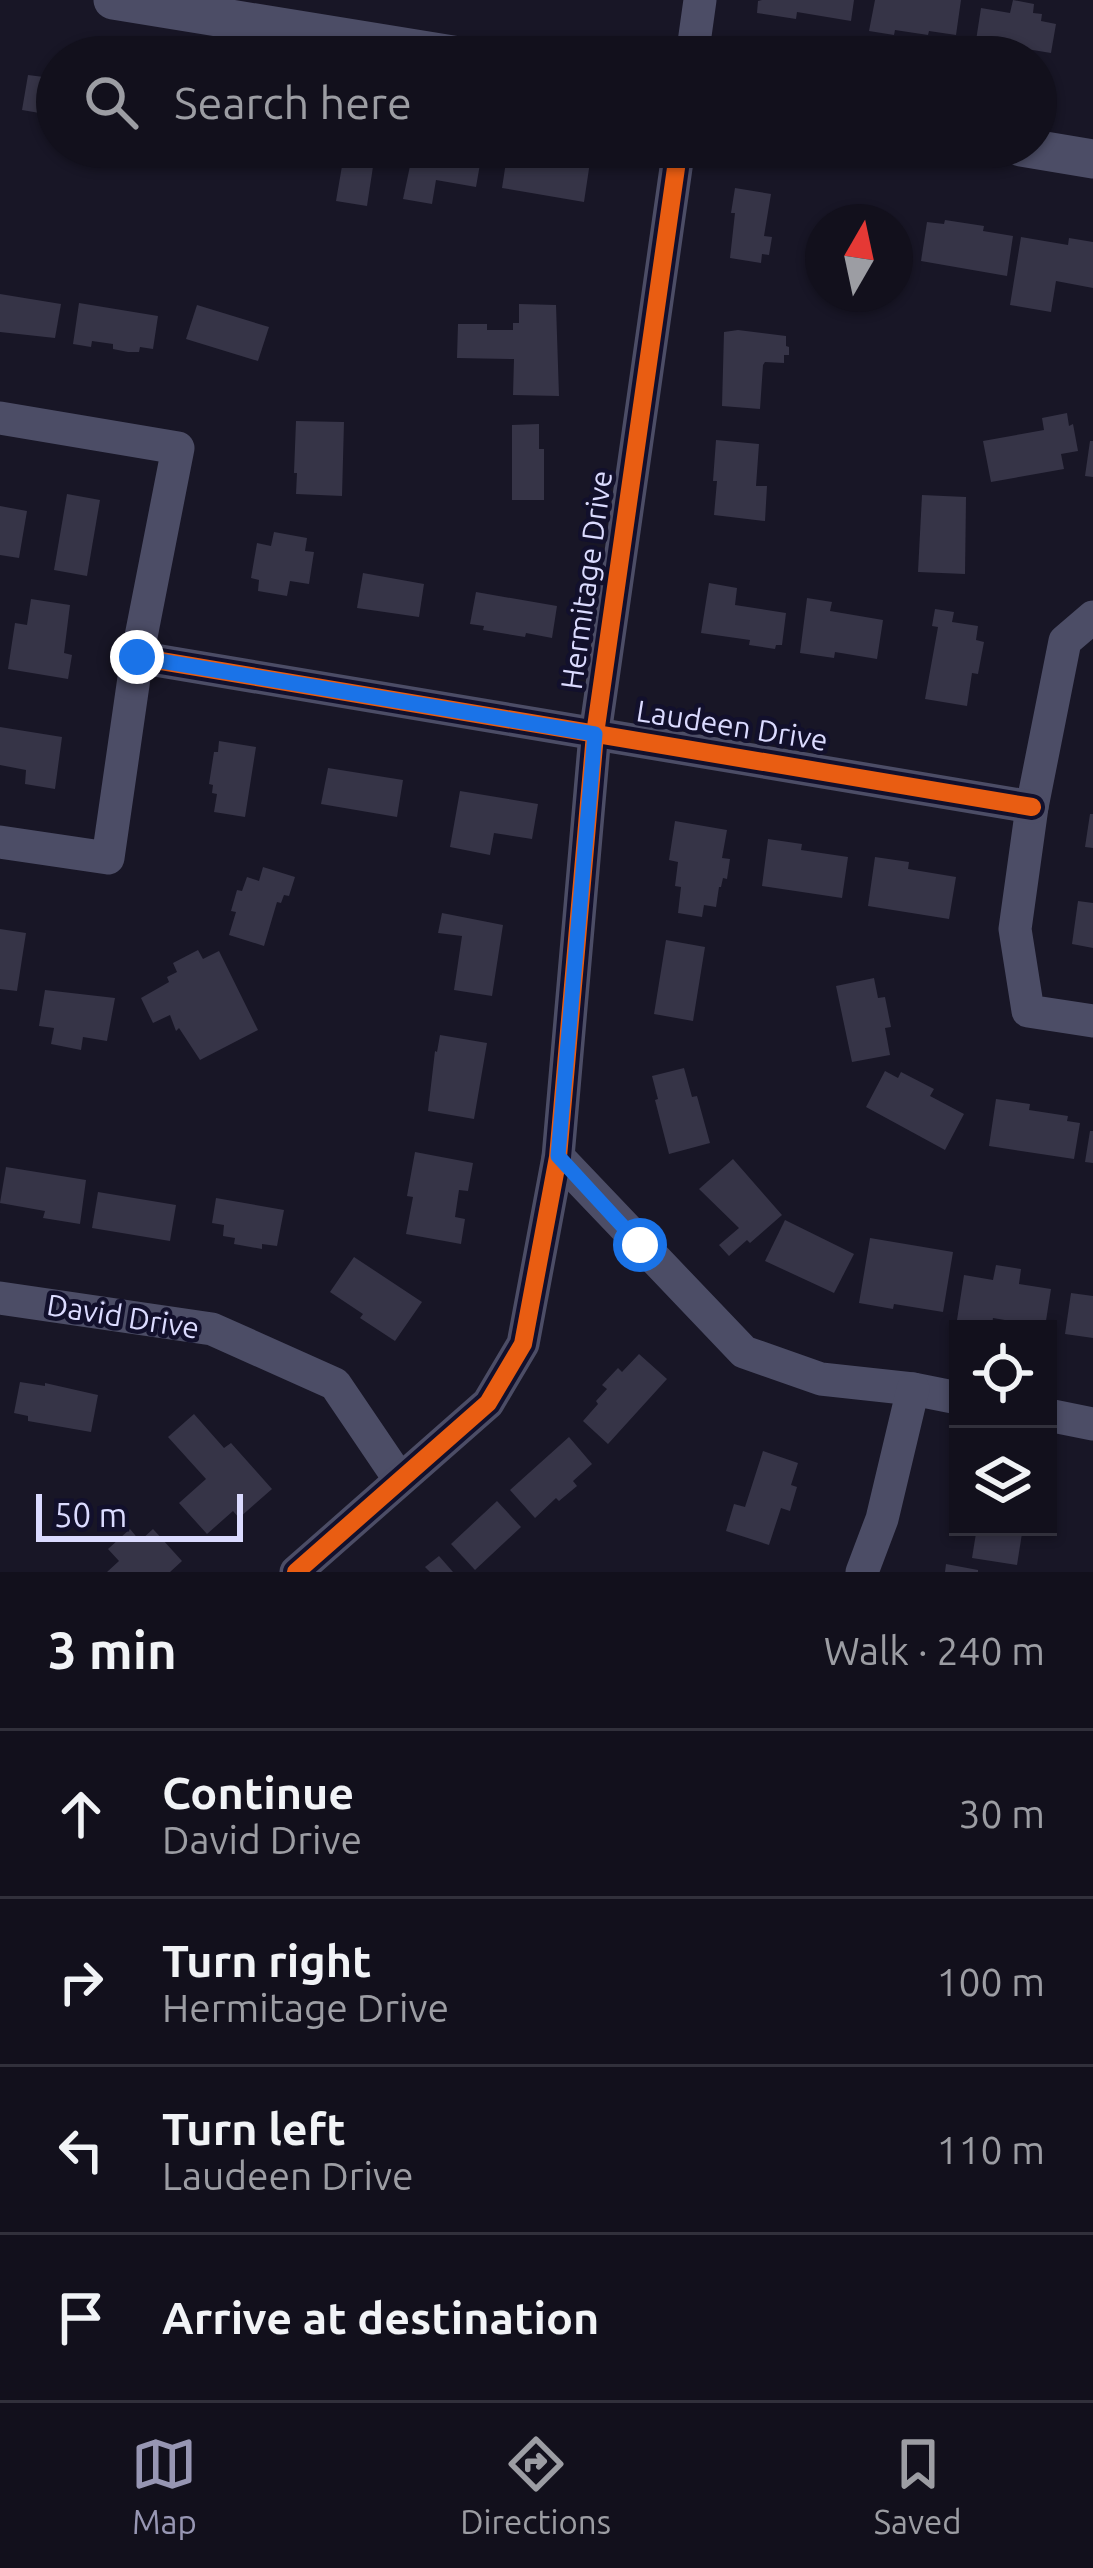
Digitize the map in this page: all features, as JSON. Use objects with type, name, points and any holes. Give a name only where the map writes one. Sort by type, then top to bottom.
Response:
[{"type":"street","points":[[113,0],[335,36]]},
{"type":"street","points":[[695,36],[700,0]]},
{"type":"street","points":[[1057,153],[1093,159]]},
{"type":"street","name":"Hermitage Drive","points":[[296,1572],[488,1403],[523,1343],[558,1156],[595,734],[677,168]]},
{"type":"street","points":[[0,418],[178,448],[137,657],[108,858],[0,842]]},
{"type":"street","points":[[1093,617],[1065,641],[1015,928],[1028,1011],[1093,1022]]},
{"type":"street","name":"Laudeen Drive","points":[[137,657],[1033,807]]},
{"type":"street","points":[[558,1156],[744,1352],[821,1379],[949,1396]]},
{"type":"street","name":"David Drive","points":[[0,1298],[212,1329],[334,1384],[400,1480]]},
{"type":"street","points":[[862,1572],[882,1519],[913,1389]]},
{"type":"street","points":[[1057,1417],[1093,1424]]},
{"type":"building","points":[[762,0],[854,0],[851,21],[797,12],[796,19],[757,13]]},
{"type":"building","points":[[875,0],[961,0],[956,35],[869,31]]},
{"type":"building","points":[[1013,0],[1034,4],[1033,13],[1042,14],[1041,21],[1056,24],[1054,36],[977,36],[981,8],[1010,13]]},
{"type":"building","points":[[28,75],[36,76],[36,112],[22,110]]},
{"type":"building","points":[[342,168],[373,168],[367,206],[336,201]]},
{"type":"building","points":[[410,168],[479,168],[476,187],[436,180],[432,204],[403,199]]},
{"type":"building","points":[[505,168],[589,168],[584,202],[502,188]]},
{"type":"building","points":[[735,188],[771,194],[764,236],[772,237],[769,255],[762,254],[761,263],[730,258]]},
{"type":"building","points":[[945,220],[1013,236],[1007,276],[921,261],[927,222],[944,224]]},
{"type":"building","points":[[1021,237],[1068,245],[1069,238],[1093,242],[1093,288],[1056,281],[1051,312],[1010,305]]},
{"type":"building","points":[[0,294],[61,304],[55,338],[0,332]]},
{"type":"building","points":[[79,303],[158,316],[153,349],[128,352],[113,349],[113,344],[73,344]]},
{"type":"building","points":[[519,304],[556,305],[559,396],[513,395],[514,359],[457,358],[458,324],[513,330],[513,323],[519,323]]},
{"type":"building","points":[[197,305],[269,327],[258,361],[186,339]]},
{"type":"building","points":[[724,332],[786,336],[789,355],[784,355],[784,363],[763,365],[760,409],[722,406]]},
{"type":"building","points":[[1067,413],[1078,451],[1061,454],[1064,469],[991,482],[983,441],[1044,430],[1042,418]]},
{"type":"building","points":[[296,421],[344,422],[342,496],[296,494]]},
{"type":"building","points":[[539,424],[544,500],[512,500],[512,425]]},
{"type":"building","points":[[716,440],[759,444],[756,486],[767,486],[765,521],[714,515]]},
{"type":"building","points":[[1093,441],[1093,477],[1085,476]]},
{"type":"building","points":[[67,494],[100,500],[87,576],[54,570]]},
{"type":"building","points":[[922,495],[966,497],[965,574],[918,572]]},
{"type":"building","points":[[0,506],[27,511],[19,558],[0,555]]},
{"type":"building","points":[[274,532],[307,538],[305,551],[314,552],[309,584],[290,581],[287,596],[258,591],[259,580],[251,578],[257,543],[271,546]]},
{"type":"building","points":[[363,573],[424,584],[419,617],[357,608]]},
{"type":"building","points":[[709,583],[737,588],[735,605],[786,613],[782,645],[775,649],[701,633]]},
{"type":"building","points":[[476,592],[557,606],[552,638],[483,630],[484,626],[470,624]]},
{"type":"building","points":[[807,598],[832,602],[830,611],[883,620],[877,659],[835,652],[834,658],[800,653]]},
{"type":"building","points":[[31,599],[70,605],[64,653],[72,655],[68,679],[8,669],[15,623],[27,625]]},
{"type":"building","points":[[935,609],[954,612],[952,622],[978,626],[976,640],[984,642],[978,674],[972,673],[967,706],[925,699],[938,627],[932,626]]},
{"type":"building","points":[[0,727],[62,737],[55,789],[25,784],[26,770],[0,765]]},
{"type":"building","points":[[219,741],[256,747],[245,817],[214,812],[217,794],[209,784]]},
{"type":"building","points":[[328,768],[403,780],[397,817],[321,804]]},
{"type":"building","points":[[460,791],[538,804],[532,839],[494,833],[490,855],[450,847]]},
{"type":"building","points":[[1093,814],[1093,848],[1085,847]]},
{"type":"building","points":[[675,821],[727,830],[722,858],[730,859],[727,879],[719,887],[716,907],[704,905],[702,917],[678,913],[678,862],[669,860]]},
{"type":"building","points":[[768,839],[848,857],[842,898],[762,886]]},
{"type":"building","points":[[875,857],[909,862],[908,869],[956,877],[949,919],[868,906]]},
{"type":"building","points":[[263,867],[295,877],[289,896],[277,902],[264,946],[229,935],[237,890],[242,891],[247,877],[259,881]]},
{"type":"building","points":[[1078,901],[1093,903],[1093,948],[1072,944]]},
{"type":"building","points":[[442,913],[503,925],[492,996],[454,990],[462,936],[438,933]]},
{"type":"building","points":[[0,929],[26,933],[17,991],[0,989]]},
{"type":"building","points":[[666,940],[705,947],[693,1021],[654,1014]]},
{"type":"building","points":[[198,950],[203,959],[219,951],[258,1030],[200,1060],[179,1028],[176,1031],[170,1015],[153,1023],[141,998],[169,982],[167,977],[177,972],[173,963]]},
{"type":"building","points":[[874,978],[878,998],[885,997],[890,1055],[852,1062],[836,986]]},
{"type":"building","points":[[45,990],[115,998],[107,1041],[83,1037],[81,1050],[51,1044],[54,1028],[39,1026]]},
{"type":"building","points":[[440,1035],[487,1043],[474,1119],[428,1111]]},
{"type":"building","points":[[684,1068],[710,1143],[669,1154],[652,1076]]},
{"type":"building","points":[[885,1071],[898,1078],[901,1072],[934,1089],[930,1096],[964,1114],[945,1150],[866,1107]]},
{"type":"building","points":[[996,1099],[1030,1104],[1029,1110],[1068,1116],[1067,1121],[1080,1123],[1074,1159],[989,1146]]},
{"type":"building","points":[[1093,1131],[1093,1163],[1085,1162]]},
{"type":"building","points":[[415,1152],[473,1163],[468,1191],[459,1190],[455,1217],[465,1219],[461,1244],[406,1234]]},
{"type":"building","points":[[733,1159],[782,1215],[729,1256],[719,1245],[739,1228],[699,1189]]},
{"type":"building","points":[[6,1167],[86,1180],[80,1224],[43,1218],[45,1211],[0,1203]]},
{"type":"building","points":[[98,1192],[176,1205],[170,1241],[92,1228]]},
{"type":"building","points":[[216,1198],[284,1210],[277,1246],[262,1244],[262,1249],[234,1244],[235,1238],[223,1236],[224,1225],[212,1223]]},
{"type":"building","points":[[785,1220],[854,1254],[834,1293],[765,1261]]},
{"type":"building","points":[[870,1238],[953,1252],[943,1312],[859,1303]]},
{"type":"building","points":[[354,1257],[422,1302],[395,1341],[330,1292]]},
{"type":"building","points":[[996,1265],[1021,1269],[1019,1284],[1051,1289],[1046,1320],[957,1320],[964,1275],[993,1280]]},
{"type":"building","points":[[1071,1293],[1093,1296],[1093,1338],[1065,1334]]},
{"type":"building","points":[[639,1354],[667,1379],[608,1444],[583,1421],[607,1389],[602,1385]]},
{"type":"building","points":[[20,1382],[98,1395],[91,1432],[28,1421],[28,1416],[14,1413]]},
{"type":"building","points":[[194,1414],[224,1448],[231,1443],[272,1489],[239,1518],[233,1511],[207,1534],[179,1503],[206,1479],[168,1437]]},
{"type":"building","points":[[569,1437],[592,1464],[573,1481],[577,1486],[535,1518],[510,1490]]},
{"type":"building","points":[[763,1451],[798,1463],[790,1511],[781,1508],[769,1545],[726,1531],[734,1504],[745,1507]]},
{"type":"building","points":[[497,1501],[521,1527],[475,1570],[451,1544]]},
{"type":"building","points":[[130,1529],[140,1541],[153,1529],[182,1561],[170,1572],[107,1572],[119,1561],[108,1549]]},
{"type":"building","points":[[976,1536],[1022,1536],[1017,1565],[972,1558]]},
{"type":"building","points":[[439,1556],[453,1572],[430,1572],[425,1567]]},
{"type":"building","points":[[946,1564],[978,1570],[978,1572],[945,1572]]},
{"type":"cycle path","points":[[296,1572],[488,1403],[523,1344],[558,1157],[595,734],[676,168]]},
{"type":"cycle path","points":[[137,657],[1032,807]]},
{"type":"route","points":[[137,657],[595,734],[558,1156],[640,1245]]}]
